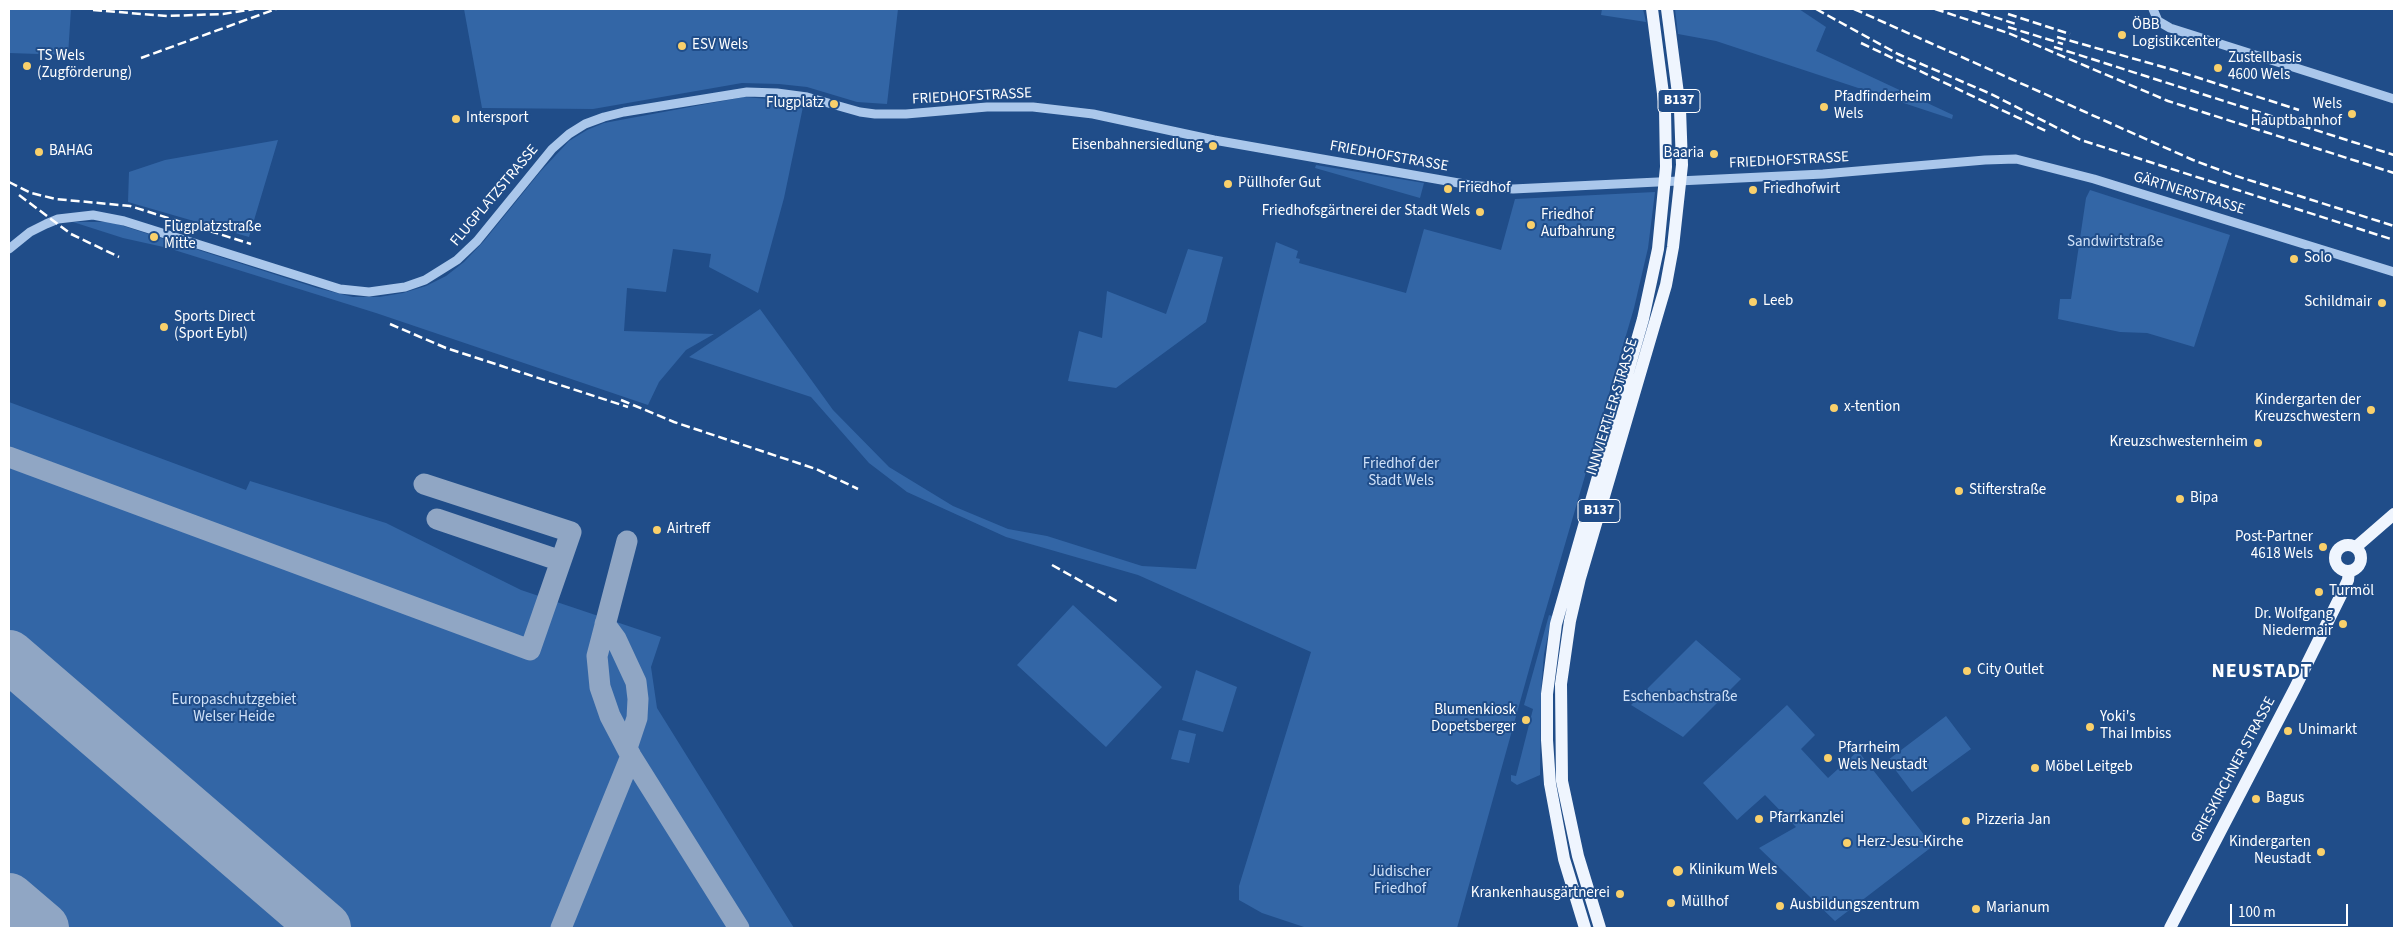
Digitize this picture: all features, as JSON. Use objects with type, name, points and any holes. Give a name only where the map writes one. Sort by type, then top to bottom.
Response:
[{"type":"main road","name":"INNVIERTLER STRASSE","points":[[1585,928],[1564,860],[1550,784],[1546,740],[1547,703],[1551,652],[1556,624],[1643,319],[1658,249],[1665,182],[1665,109],[1652,9]]},
{"type":"main road","name":"INNVIERTLER STRASSE","points":[[1600,928],[1578,856],[1562,781],[1561,684],[1570,621],[1580,578],[1666,285],[1673,247],[1681,181],[1680,109],[1667,9]]},
{"type":"main road","points":[[2356,547],[2394,514]]},
{"type":"main road","points":[[2341,546],[2356,547],[2360,553],[2361,560],[2358,566],[2348,571],[2338,566],[2335,562],[2336,552],[2341,546]]},
{"type":"main road","name":"GRIESKIRCHNER STRASSE","points":[[2170,928],[2295,688],[2348,580],[2348,571]]},
{"type":"street","points":[[2153,9],[2158,21],[2170,28],[2394,99]]},
{"type":"street","name":"FLUGPLATZSTRASSE","points":[[9,249],[30,232],[52,221],[93,215],[124,221],[340,289],[369,292],[387,290],[425,280],[458,260],[477,241],[552,150],[569,134],[585,124],[624,112],[747,92],[807,97]]},
{"type":"street","name":"FRIEDHOFSTRASSE","points":[[807,97],[875,114],[906,114],[987,107],[1033,107],[1093,114],[1214,140],[1492,188],[1513,189],[1823,174],[1972,161]]},
{"type":"street","name":"GÄRTNERSTRASSE","points":[[1972,161],[2016,159],[2029,161],[2394,272]]},
{"type":"green space","points":[[9,9],[71,9],[68,55],[9,53]]},
{"type":"green space","name":"ESV Wels","points":[[464,9],[898,9],[887,104],[857,102],[807,87],[742,83],[593,109],[482,108]]},
{"type":"green space","points":[[1602,9],[1643,9],[1646,22],[1601,15]]},
{"type":"green space","points":[[1675,9],[1799,9],[1826,27],[1816,51],[1953,115],[1952,119],[1716,41],[1678,34]]},
{"type":"green space","points":[[744,97],[804,102],[784,198],[758,293],[709,267],[711,254],[673,249],[666,292],[627,288],[624,331],[714,334],[686,350],[659,382],[648,405],[376,313],[168,248],[123,238],[73,222],[111,222],[317,288],[353,297],[379,297],[403,293],[426,286],[446,276],[464,262],[484,241],[540,172],[569,141],[587,130],[604,123]]},
{"type":"green space","points":[[278,140],[249,237],[128,202],[129,172],[165,160]]},
{"type":"green space","points":[[1316,165],[1424,183],[1420,198],[1315,168]]},
{"type":"green space","name":"Sandwirtstraße","points":[[2090,190],[2230,235],[2194,347],[2147,333],[2120,332],[2058,319],[2060,299],[2071,299],[2086,198]]},
{"type":"green space","name":"Friedhof der Stadt Wels","points":[[1655,192],[1648,248],[1634,308],[1542,623],[1457,928],[1307,928],[1262,913],[1239,900],[1239,886],[1311,652],[1138,575],[1006,537],[907,492],[869,463],[811,397],[689,357],[760,309],[833,410],[889,467],[953,506],[1008,529],[1047,536],[1142,566],[1196,569],[1276,242],[1298,251],[1296,258],[1300,259],[1299,263],[1406,293],[1424,229],[1501,250],[1515,199]]},
{"type":"green space","points":[[1188,249],[1223,257],[1206,322],[1116,388],[1068,381],[1079,331],[1102,338],[1107,291],[1166,314]]},
{"type":"green space","name":"Europaschutzgebiet Welser Heide","points":[[9,402],[246,490],[250,481],[386,523],[521,590],[661,637],[651,667],[657,708],[794,928],[9,928]]},
{"type":"green space","points":[[1073,605],[1162,687],[1106,747],[1017,665]]},
{"type":"green space","points":[[1549,615],[1552,616],[1544,654],[1541,690],[1540,775],[1517,785],[1511,781],[1511,775],[1516,776],[1533,709],[1524,705]]},
{"type":"green space","name":"Eschenbachstraße","points":[[1696,640],[1741,679],[1683,737],[1631,705]]},
{"type":"green space","points":[[1196,670],[1237,687],[1223,732],[1182,720]]},
{"type":"green space","points":[[1787,705],[1815,735],[1801,749],[1828,778],[1858,751],[1933,846],[1835,921],[1759,848],[1796,827],[1765,795],[1737,820],[1703,783]]},
{"type":"green space","points":[[1946,716],[1971,749],[1912,792],[1888,760]]},
{"type":"green space","points":[[1179,730],[1196,734],[1189,763],[1171,759]]},
{"type":"taxiway","points":[[9,457],[530,650],[571,532],[424,484]]},
{"type":"taxiway","points":[[437,519],[561,561]]},
{"type":"taxiway","points":[[627,541],[597,656],[600,687],[610,716],[631,756],[739,928]]},
{"type":"taxiway","points":[[605,624],[616,639],[636,682],[638,699],[637,718],[627,748]]},
{"type":"taxiway","points":[[561,928],[631,756]]},
{"type":"runway","points":[[9,656],[325,928]]},
{"type":"runway","points":[[9,899],[43,928]]},
{"type":"railway","points":[[93,10],[167,16],[223,14],[254,9]]},
{"type":"railway","points":[[141,58],[276,9]]},
{"type":"railway","points":[[1816,9],[1898,54],[1991,94],[2081,140],[2394,240]]},
{"type":"railway","points":[[1854,9],[2193,160],[2233,175],[2394,226]]},
{"type":"railway","points":[[1935,9],[2008,33],[2168,101],[2394,173]]},
{"type":"railway","points":[[1969,9],[2016,24]]},
{"type":"railway","points":[[2008,14],[2070,34]]},
{"type":"railway","points":[[2008,27],[2063,44]]},
{"type":"railway","points":[[2057,37],[2174,70],[2299,110]]},
{"type":"railway","points":[[1861,43],[2046,131]]},
{"type":"railway","points":[[2054,47],[2394,155]]},
{"type":"railway","points":[[9,182],[31,193],[56,199],[130,206],[251,244]]},
{"type":"railway","points":[[19,195],[71,234],[119,257]]},
{"type":"railway","points":[[390,324],[446,348],[628,407]]},
{"type":"railway","points":[[621,400],[674,422],[816,469],[858,489]]},
{"type":"railway","points":[[1052,565],[1120,603]]},
{"type":"place","name":"ÖBB Logistikcenter","points":[[2122,35]]},
{"type":"place","name":"ESV Wels","points":[[682,46]]},
{"type":"place","name":"TS Wels (Zugförderung)","points":[[27,66]]},
{"type":"place","name":"Zustellbasis 4600 Wels","points":[[2218,68]]},
{"type":"place","name":"Flugplatz","points":[[834,104]]},
{"type":"place","name":"Pfadfinderheim Wels","points":[[1824,107]]},
{"type":"place","name":"Wels Hauptbahnhof","points":[[2352,114]]},
{"type":"place","name":"Intersport","points":[[456,119]]},
{"type":"place","name":"Eisenbahnersiedlung","points":[[1213,146]]},
{"type":"place","name":"BAHAG","points":[[39,152]]},
{"type":"place","name":"Baaria","points":[[1714,154]]},
{"type":"place","name":"Püllhofer Gut","points":[[1228,184]]},
{"type":"place","name":"Friedhof","points":[[1448,189]]},
{"type":"place","name":"Friedhofwirt","points":[[1753,190]]},
{"type":"place","name":"Friedhofsgärtnerei der Stadt Wels","points":[[1480,212]]},
{"type":"place","name":"Friedhof Aufbahrung","points":[[1531,225]]},
{"type":"place","name":"Flugplatzstraße Mitte","points":[[154,237]]},
{"type":"place","name":"Solo","points":[[2294,259]]},
{"type":"place","name":"Leeb","points":[[1753,302]]},
{"type":"place","name":"Schildmair","points":[[2382,303]]},
{"type":"place","name":"Sports Direct (Sport Eybl)","points":[[164,327]]},
{"type":"place","name":"x-tention","points":[[1834,408]]},
{"type":"place","name":"Kindergarten der Kreuzschwestern","points":[[2371,410]]},
{"type":"place","name":"Kreuzschwesternheim","points":[[2258,443]]},
{"type":"place","name":"Stifterstraße","points":[[1959,491]]},
{"type":"place","name":"Bipa","points":[[2180,499]]},
{"type":"place","name":"Airtreff","points":[[657,530]]},
{"type":"place","name":"Post-Partner 4618 Wels","points":[[2323,547]]},
{"type":"place","name":"Turmöl","points":[[2319,592]]},
{"type":"place","name":"Dr. Wolfgang Niedermair","points":[[2343,624]]},
{"type":"place","name":"City Outlet","points":[[1967,671]]},
{"type":"place","name":"Blumenkiosk Dopetsberger","points":[[1526,720]]},
{"type":"place","name":"Yoki's Thai Imbiss","points":[[2090,727]]},
{"type":"place","name":"Unimarkt","points":[[2288,731]]},
{"type":"place","name":"Pfarrheim Wels Neustadt","points":[[1828,758]]},
{"type":"place","name":"Möbel Leitgeb","points":[[2035,768]]},
{"type":"place","name":"Bagus","points":[[2256,799]]},
{"type":"place","name":"Pfarrkanzlei","points":[[1759,819]]},
{"type":"place","name":"Pizzeria Jan","points":[[1966,821]]},
{"type":"place","name":"Herz-Jesu-Kirche","points":[[1847,843]]},
{"type":"place","name":"Kindergarten Neustadt","points":[[2321,852]]},
{"type":"place","name":"Klinikum Wels","points":[[1678,871]]},
{"type":"place","name":"Krankenhausgärtnerei","points":[[1620,894]]},
{"type":"place","name":"Müllhof","points":[[1671,903]]},
{"type":"place","name":"Ausbildungszentrum","points":[[1780,906]]},
{"type":"place","name":"Marianum","points":[[1976,909]]},
{"type":"district","name":"NEUSTADT","points":[[2262,673]]},
{"type":"park label","name":"Jüdischer Friedhof","points":[[1400,882]]}]
